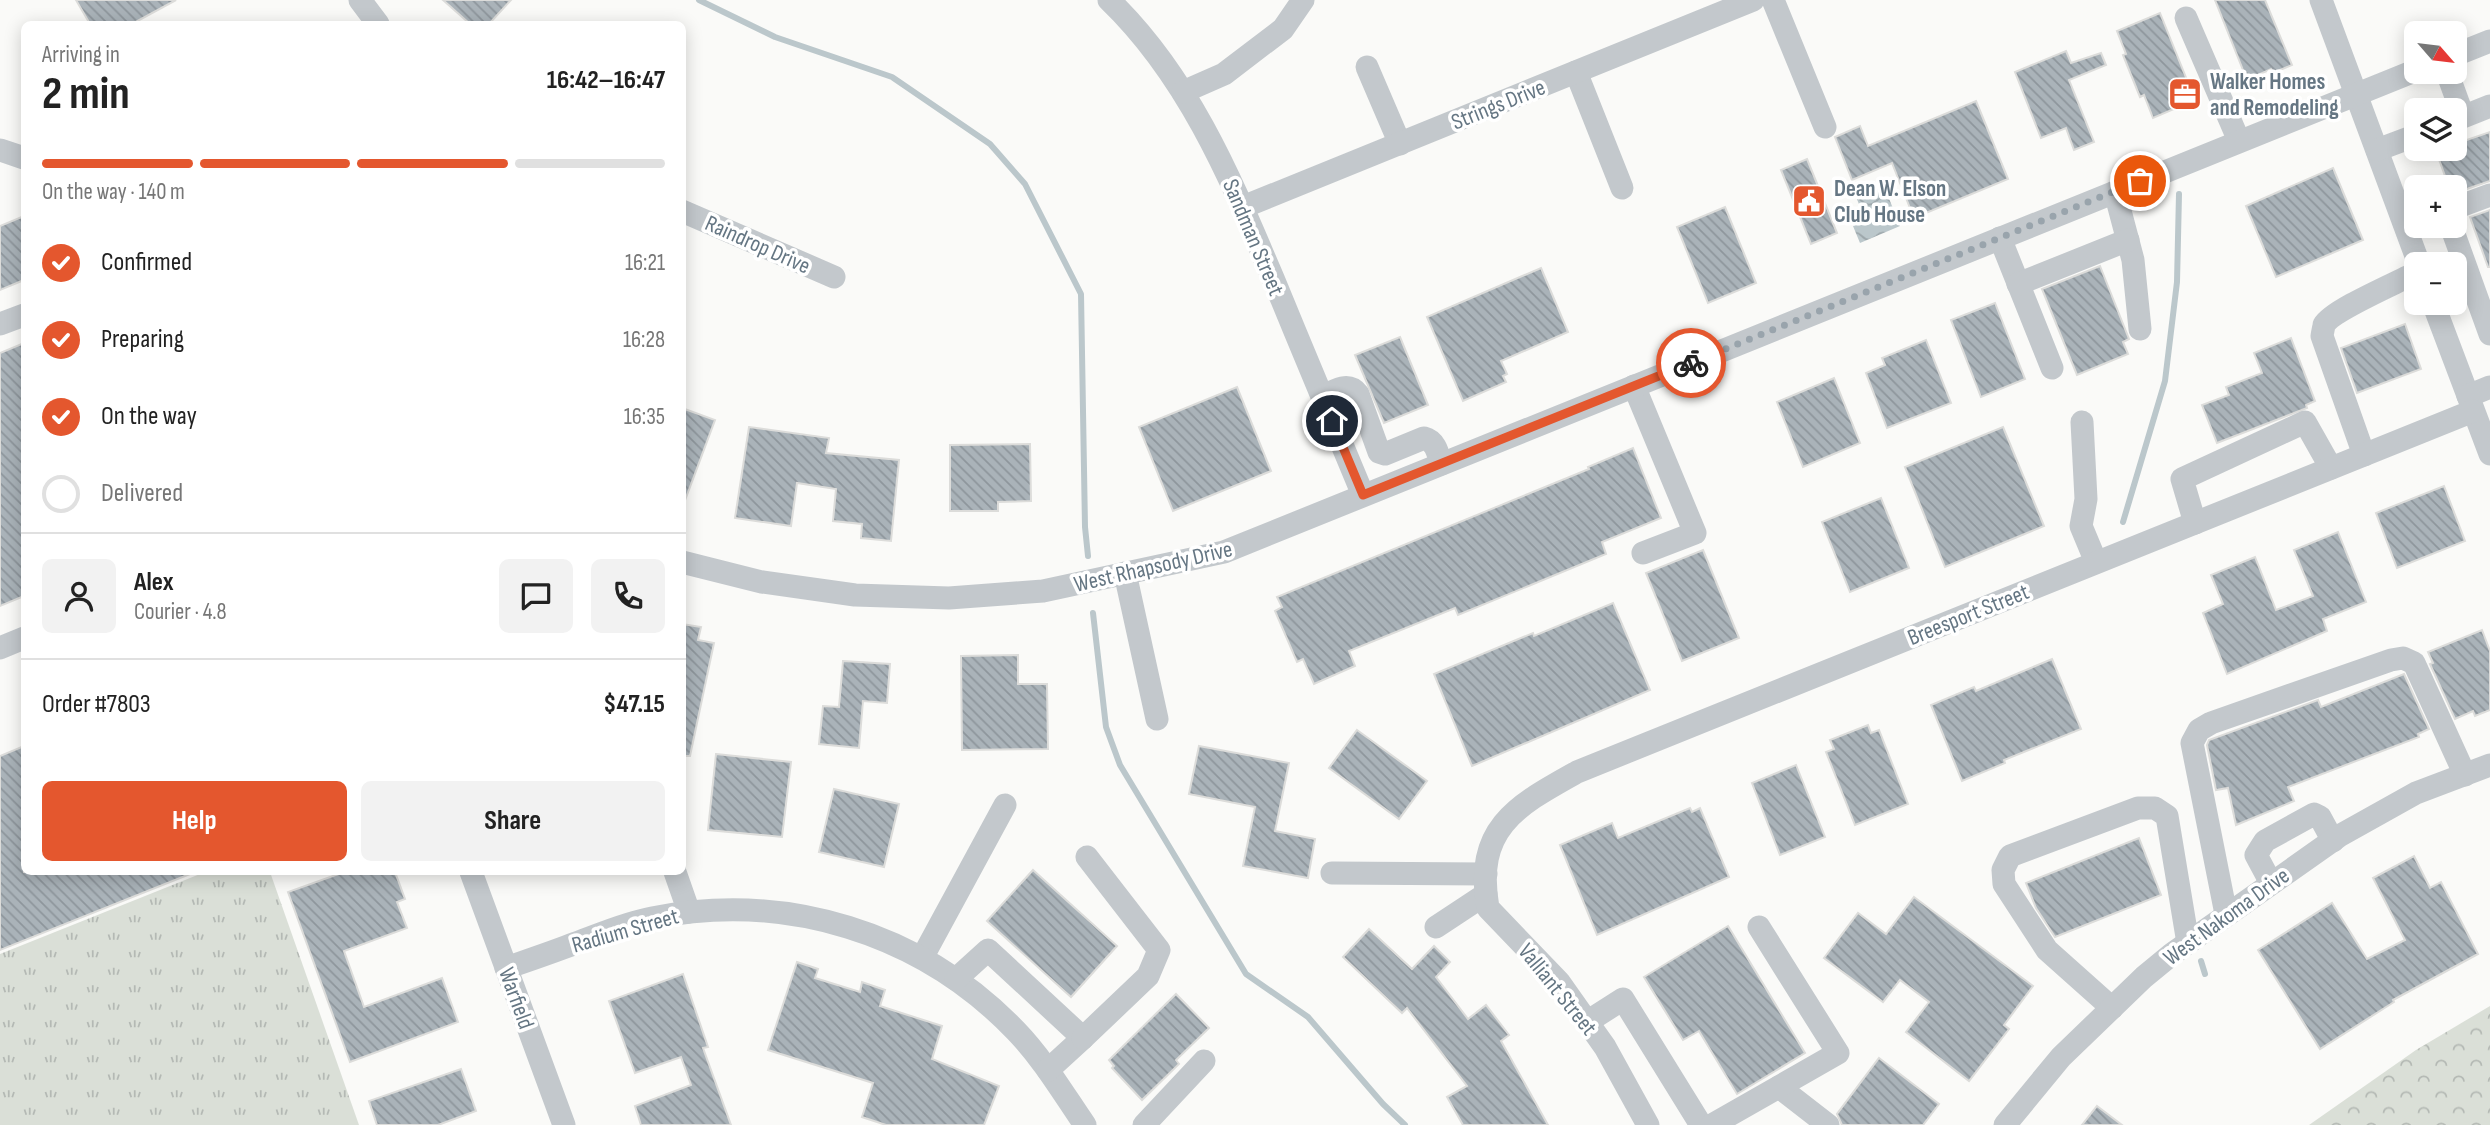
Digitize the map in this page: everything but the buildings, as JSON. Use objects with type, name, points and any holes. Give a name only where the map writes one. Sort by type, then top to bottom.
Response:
[{"type":"street","points":[[360,0],[376,21]]},
{"type":"street","name":"Sandman Street","points":[[1109,0],[1160,58],[1215,146],[1363,495]]},
{"type":"street","points":[[1183,92],[1224,74],[1283,29],[1303,0]]},
{"type":"street","name":"Strings Drive","points":[[1243,207],[1754,0]]},
{"type":"street","points":[[1773,0],[1825,127]]},
{"type":"street","points":[[2321,0],[2415,252]]},
{"type":"street","points":[[2186,18],[2239,141]]},
{"type":"street","points":[[2468,50],[2490,41]]},
{"type":"street","points":[[1367,67],[1400,144]]},
{"type":"street","points":[[1576,72],[1622,188]]},
{"type":"street","name":"West Rhapsody Drive","points":[[686,563],[762,582],[855,595],[949,598],[1043,591],[1224,552],[2404,75]]},
{"type":"street","points":[[2467,115],[2490,106]]},
{"type":"street","points":[[2377,150],[2404,140]]},
{"type":"street","points":[[0,150],[21,157]]},
{"type":"street","points":[[2115,192],[2133,260],[2140,329]]},
{"type":"street","points":[[2467,204],[2490,195]]},
{"type":"street","name":"Raindrop Drive","points":[[686,213],[834,277]]},
{"type":"street","points":[[2000,238],[2052,368]]},
{"type":"street","points":[[2455,238],[2490,334]]},
{"type":"street","points":[[2018,284],[2128,240]]},
{"type":"street","points":[[2364,455],[2322,336],[2324,325],[2331,317],[2355,303],[2404,278]]},
{"type":"street","points":[[2438,315],[2490,454]]},
{"type":"street","points":[[0,324],[21,316]]},
{"type":"street","points":[[1634,386],[1695,533],[1643,553]]},
{"type":"street","points":[[1322,396],[1345,387],[1354,389],[1379,452],[1385,454],[1424,438],[1435,445],[1441,464]]},
{"type":"street","name":"Breesport Street","points":[[1486,874],[1505,821],[1530,798],[1577,772],[2364,455],[2471,403],[2490,387]]},
{"type":"street","points":[[2082,422],[2086,499],[2081,526],[2096,562]]},
{"type":"street","points":[[2195,523],[2182,478],[2305,422],[2332,468]]},
{"type":"street","points":[[1125,573],[1157,719]]},
{"type":"street","points":[[0,648],[21,639]]},
{"type":"street","points":[[2226,914],[2192,743],[2199,730],[2249,710],[2403,658],[2414,663],[2465,775]]},
{"type":"street","name":"West Nakoma Drive","points":[[2005,1125],[2061,1057],[2144,977],[2226,914],[2333,841],[2416,793],[2490,765]]},
{"type":"street","points":[[922,958],[1005,805]]},
{"type":"street","points":[[2112,1008],[2047,950],[2004,884],[2003,870],[2010,856],[2138,808],[2155,808],[2167,816],[2188,943]]},
{"type":"street","points":[[2272,883],[2256,855],[2265,841],[2314,814],[2320,817],[2333,841]]},
{"type":"street","points":[[1048,1070],[1148,976],[1159,950],[1087,857]]},
{"type":"street","points":[[1332,873],[1486,874]]},
{"type":"street","points":[[1436,927],[1486,874]]},
{"type":"street","name":"Valliant Street","points":[[1486,874],[1488,908],[1559,982],[1605,1047],[1648,1125]]},
{"type":"street","name":"Warfield","points":[[472,875],[564,1125]]},
{"type":"street","points":[[676,875],[689,912]]},
{"type":"street","name":"Radium Street","points":[[506,968],[649,918],[689,912],[770,910],[848,926],[886,940],[922,958],[956,979],[988,1004],[1017,1032],[1048,1070],[1085,1125]]},
{"type":"street","points":[[1712,1125],[1838,1053],[1759,926]]},
{"type":"street","points":[[956,979],[988,950],[1083,1038]]},
{"type":"street","points":[[1587,1022],[1623,999],[1701,1125]]},
{"type":"street","points":[[1144,1125],[1204,1061]]},
{"type":"street","points":[[1779,1087],[1828,1125]]},
{"type":"green space","points":[[198,875],[271,875],[359,1125],[0,1125],[0,954]]},
{"type":"green space","points":[[2490,1006],[2490,1125],[2309,1125],[2416,1050]]},
{"type":"water","points":[[1884,186],[1900,226],[1860,243],[1853,226],[1866,221],[1856,197]]},
{"type":"waterway","points":[[699,0],[775,37],[892,77],[990,144],[1025,184],[1081,294],[1085,527],[1088,556]]},
{"type":"waterway","points":[[2123,522],[2165,381],[2177,282],[2179,194]]},
{"type":"waterway","points":[[1093,613],[1106,727],[1120,765],[1246,974],[1308,1017],[1383,1104],[1405,1125]]},
{"type":"waterway","points":[[2201,961],[2205,974]]},
{"type":"way so far","points":[[1691,363],[2140,181]]},
{"type":"place","name":"Walker Homes and Remodeling","points":[[2185,94]]},
{"type":"place","name":"Dean W. Elson Club House","points":[[1809,201]]},
{"type":"route","points":[[1332,421],[1363,495],[1691,363]]}]
